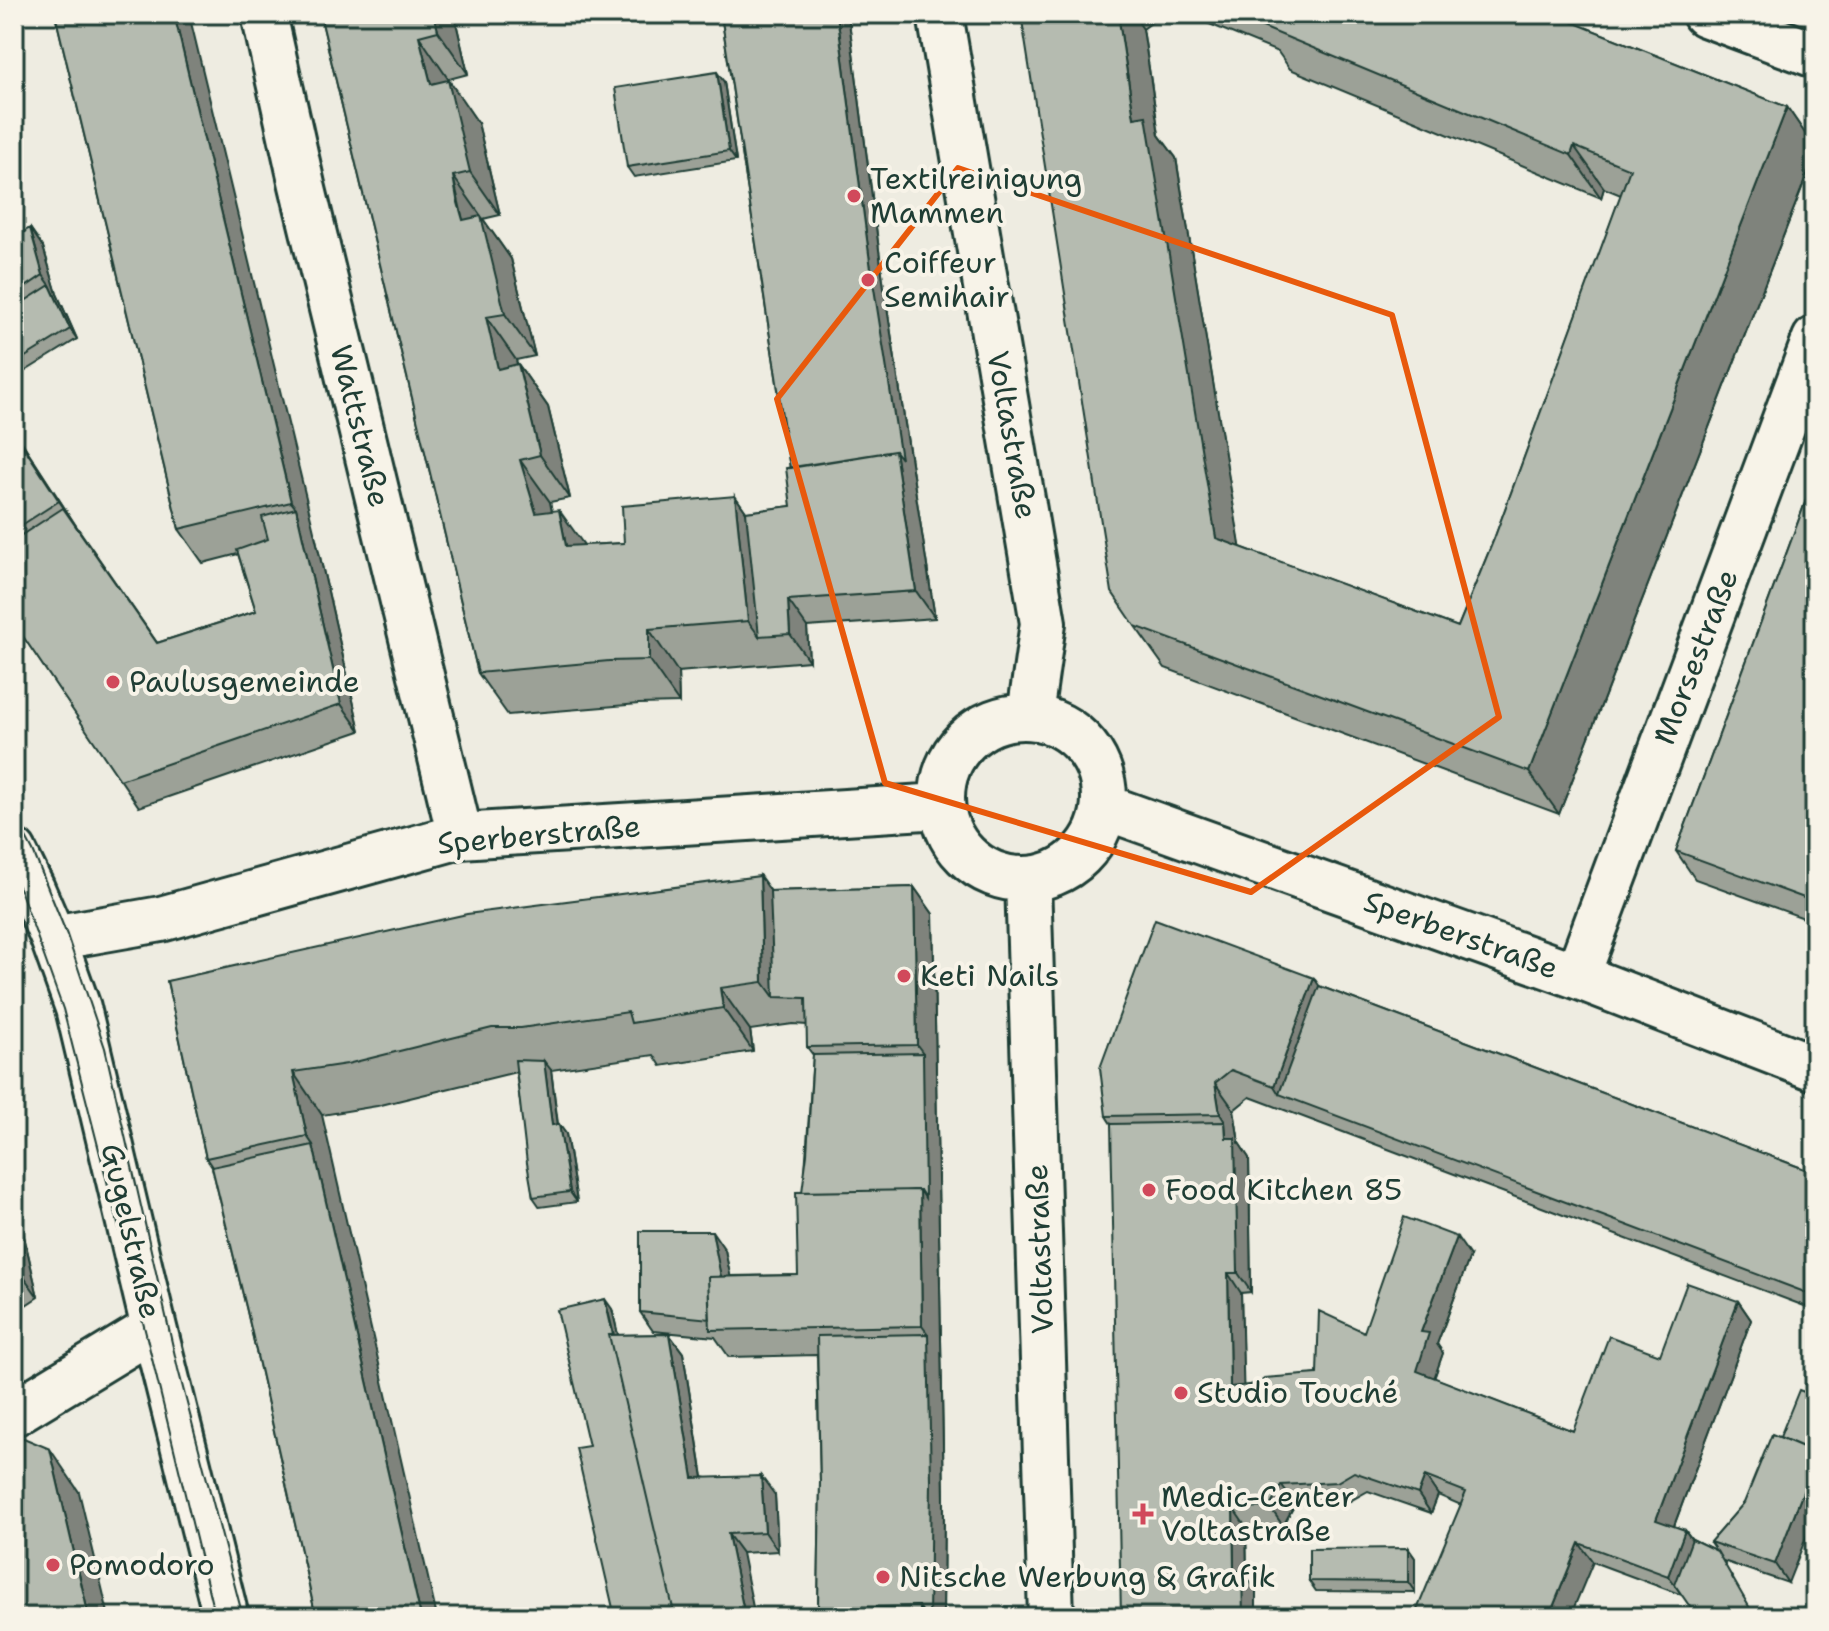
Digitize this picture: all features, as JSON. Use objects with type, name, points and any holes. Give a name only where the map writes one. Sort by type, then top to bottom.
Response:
[{"type":"street","name":"Wattstraße","points":[[264,14],[306,201],[460,836]]},
{"type":"street","name":"Voltastraße","points":[[940,14],[1043,623],[1030,715]]},
{"type":"street","points":[[1705,14],[1815,55]]},
{"type":"street","name":"Morsestraße","points":[[1577,976],[1815,339]]},
{"type":"street","points":[[1030,715],[1071,731],[1101,769],[1105,807],[1095,838],[1070,865],[1028,880],[985,872],[958,849],[941,806],[944,775],[957,749],[984,725],[1030,715]]},
{"type":"street","name":"Sperberstraße","points":[[53,938],[161,919],[460,836],[941,806]]},
{"type":"street","name":"Sperberstraße","points":[[1105,807],[1577,976],[1815,1068]]},
{"type":"street","name":"Gugelstraße","points":[[20,878],[53,938],[78,1008],[226,1617]]},
{"type":"street","name":"Voltastraße","points":[[1028,880],[1051,1617]]},
{"type":"street","points":[[14,1413],[154,1328]]},
{"type":"highlighted area","points":[[958,168],[1392,315],[1499,717],[1251,892],[885,783],[777,399]]},
{"type":"building","points":[[55,14],[174,14],[291,502],[179,529]]},
{"type":"building","points":[[320,14],[434,14],[438,31],[419,36],[431,84],[448,80],[470,172],[453,176],[457,199],[463,220],[481,216],[505,314],[486,317],[498,369],[518,364],[540,455],[520,460],[536,513],[559,510],[566,546],[624,543],[622,506],[735,496],[748,621],[649,629],[649,660],[478,673]]},
{"type":"building","points":[[721,14],[837,14],[871,269],[901,459],[895,451],[790,468]]},
{"type":"building","points":[[1021,14],[1118,14],[1134,118],[1146,116],[1216,538],[1458,627],[1494,539],[1630,169],[1574,146],[1571,155],[1260,26],[1264,16],[1260,14],[1552,14],[1787,107],[1529,772],[1135,626],[1112,592]]},
{"type":"building","points":[[717,72],[729,151],[627,167],[615,88]]},
{"type":"building","points":[[30,228],[43,275],[14,295],[14,238]]},
{"type":"building","points":[[50,285],[70,329],[17,362],[14,358],[14,308]]},
{"type":"building","points":[[14,432],[59,501],[14,530]]},
{"type":"building","points":[[895,451],[916,591],[788,600],[790,634],[759,636],[746,512],[791,506],[786,468]]},
{"type":"building","points":[[1815,476],[1815,902],[1676,851]]},
{"type":"building","points":[[63,508],[157,643],[256,611],[237,550],[268,539],[262,517],[296,508],[341,704],[120,780],[14,623],[14,540]]},
{"type":"building","points":[[760,876],[763,982],[720,988],[723,1008],[631,1023],[628,1012],[521,1028],[492,1028],[347,1064],[293,1072],[307,1136],[206,1158],[167,981],[467,914]]},
{"type":"building","points":[[914,887],[917,1045],[807,1047],[806,998],[774,997],[770,891]]},
{"type":"building","points":[[1155,919],[1314,978],[1274,1086],[1231,1070],[1215,1083],[1220,1114],[1106,1116],[1100,1068]]},
{"type":"building","points":[[1319,986],[1815,1173],[1815,1296],[1279,1094]]},
{"type":"building","points":[[923,1053],[925,1198],[920,1190],[802,1192],[813,1055]]},
{"type":"building","points":[[515,1060],[544,1061],[552,1125],[559,1124],[570,1192],[533,1197]]},
{"type":"building","points":[[1225,1122],[1226,1138],[1235,1138],[1238,1273],[1228,1273],[1230,1387],[1260,1384],[1264,1378],[1317,1374],[1319,1311],[1364,1332],[1404,1217],[1457,1237],[1421,1332],[1429,1333],[1417,1371],[1573,1431],[1609,1336],[1660,1355],[1687,1283],[1738,1301],[1656,1520],[1685,1530],[1668,1576],[1579,1543],[1549,1617],[1414,1617],[1466,1492],[1425,1476],[1418,1494],[1354,1472],[1337,1482],[1281,1485],[1270,1507],[1233,1508],[1234,1571],[1242,1571],[1243,1617],[1121,1617],[1111,1124]]},
{"type":"building","points":[[313,1145],[421,1617],[316,1617],[212,1167]]},
{"type":"building","points":[[920,1190],[922,1326],[710,1330],[708,1277],[798,1275],[796,1192]]},
{"type":"building","points":[[640,1231],[712,1231],[721,1277],[708,1277],[710,1319],[640,1312]]},
{"type":"building","points":[[14,1248],[19,1270],[14,1274]]},
{"type":"building","points":[[605,1299],[613,1335],[609,1335],[675,1617],[615,1617],[576,1448],[589,1446],[557,1310]]},
{"type":"building","points":[[669,1334],[693,1478],[761,1476],[765,1532],[728,1534],[745,1617],[675,1617],[609,1335]]},
{"type":"building","points":[[928,1334],[931,1481],[929,1617],[919,1606],[818,1609],[820,1482],[817,1336]]},
{"type":"building","points":[[1799,1390],[1815,1396],[1815,1452],[1780,1437]]},
{"type":"building","points":[[14,1434],[50,1449],[89,1617],[14,1617]]},
{"type":"building","points":[[1772,1434],[1815,1452],[1815,1461],[1775,1564],[1710,1542],[1744,1503]]},
{"type":"building","points":[[1692,1539],[1717,1551],[1755,1617],[1697,1617],[1675,1585]]},
{"type":"building","points":[[1408,1548],[1408,1582],[1309,1581],[1309,1549]]},
{"type":"building","points":[[919,1606],[919,1617],[808,1617],[808,1609]]},
{"type":"tram line","points":[[14,815],[33,851],[67,935],[105,1048],[178,1369],[243,1617]]},
{"type":"tram line","points":[[14,879],[63,1009],[215,1617]]},
{"type":"place","name":"Textilreinigung Mammen","points":[[854,196]]},
{"type":"place","name":"Coiffeur Semihair","points":[[868,280]]},
{"type":"place","name":"Paulusgemeinde","points":[[113,682]]},
{"type":"place","name":"Keti Nails","points":[[904,976]]},
{"type":"place","name":"Food Kitchen 85","points":[[1149,1190]]},
{"type":"place","name":"Studio Touché","points":[[1181,1393]]},
{"type":"place","name":"Medic-Center Voltastraße","points":[[1143,1514]]},
{"type":"place","name":"Pomodoro","points":[[53,1565]]},
{"type":"place","name":"Nitsche Werbung & Grafik","points":[[883,1577]]}]
